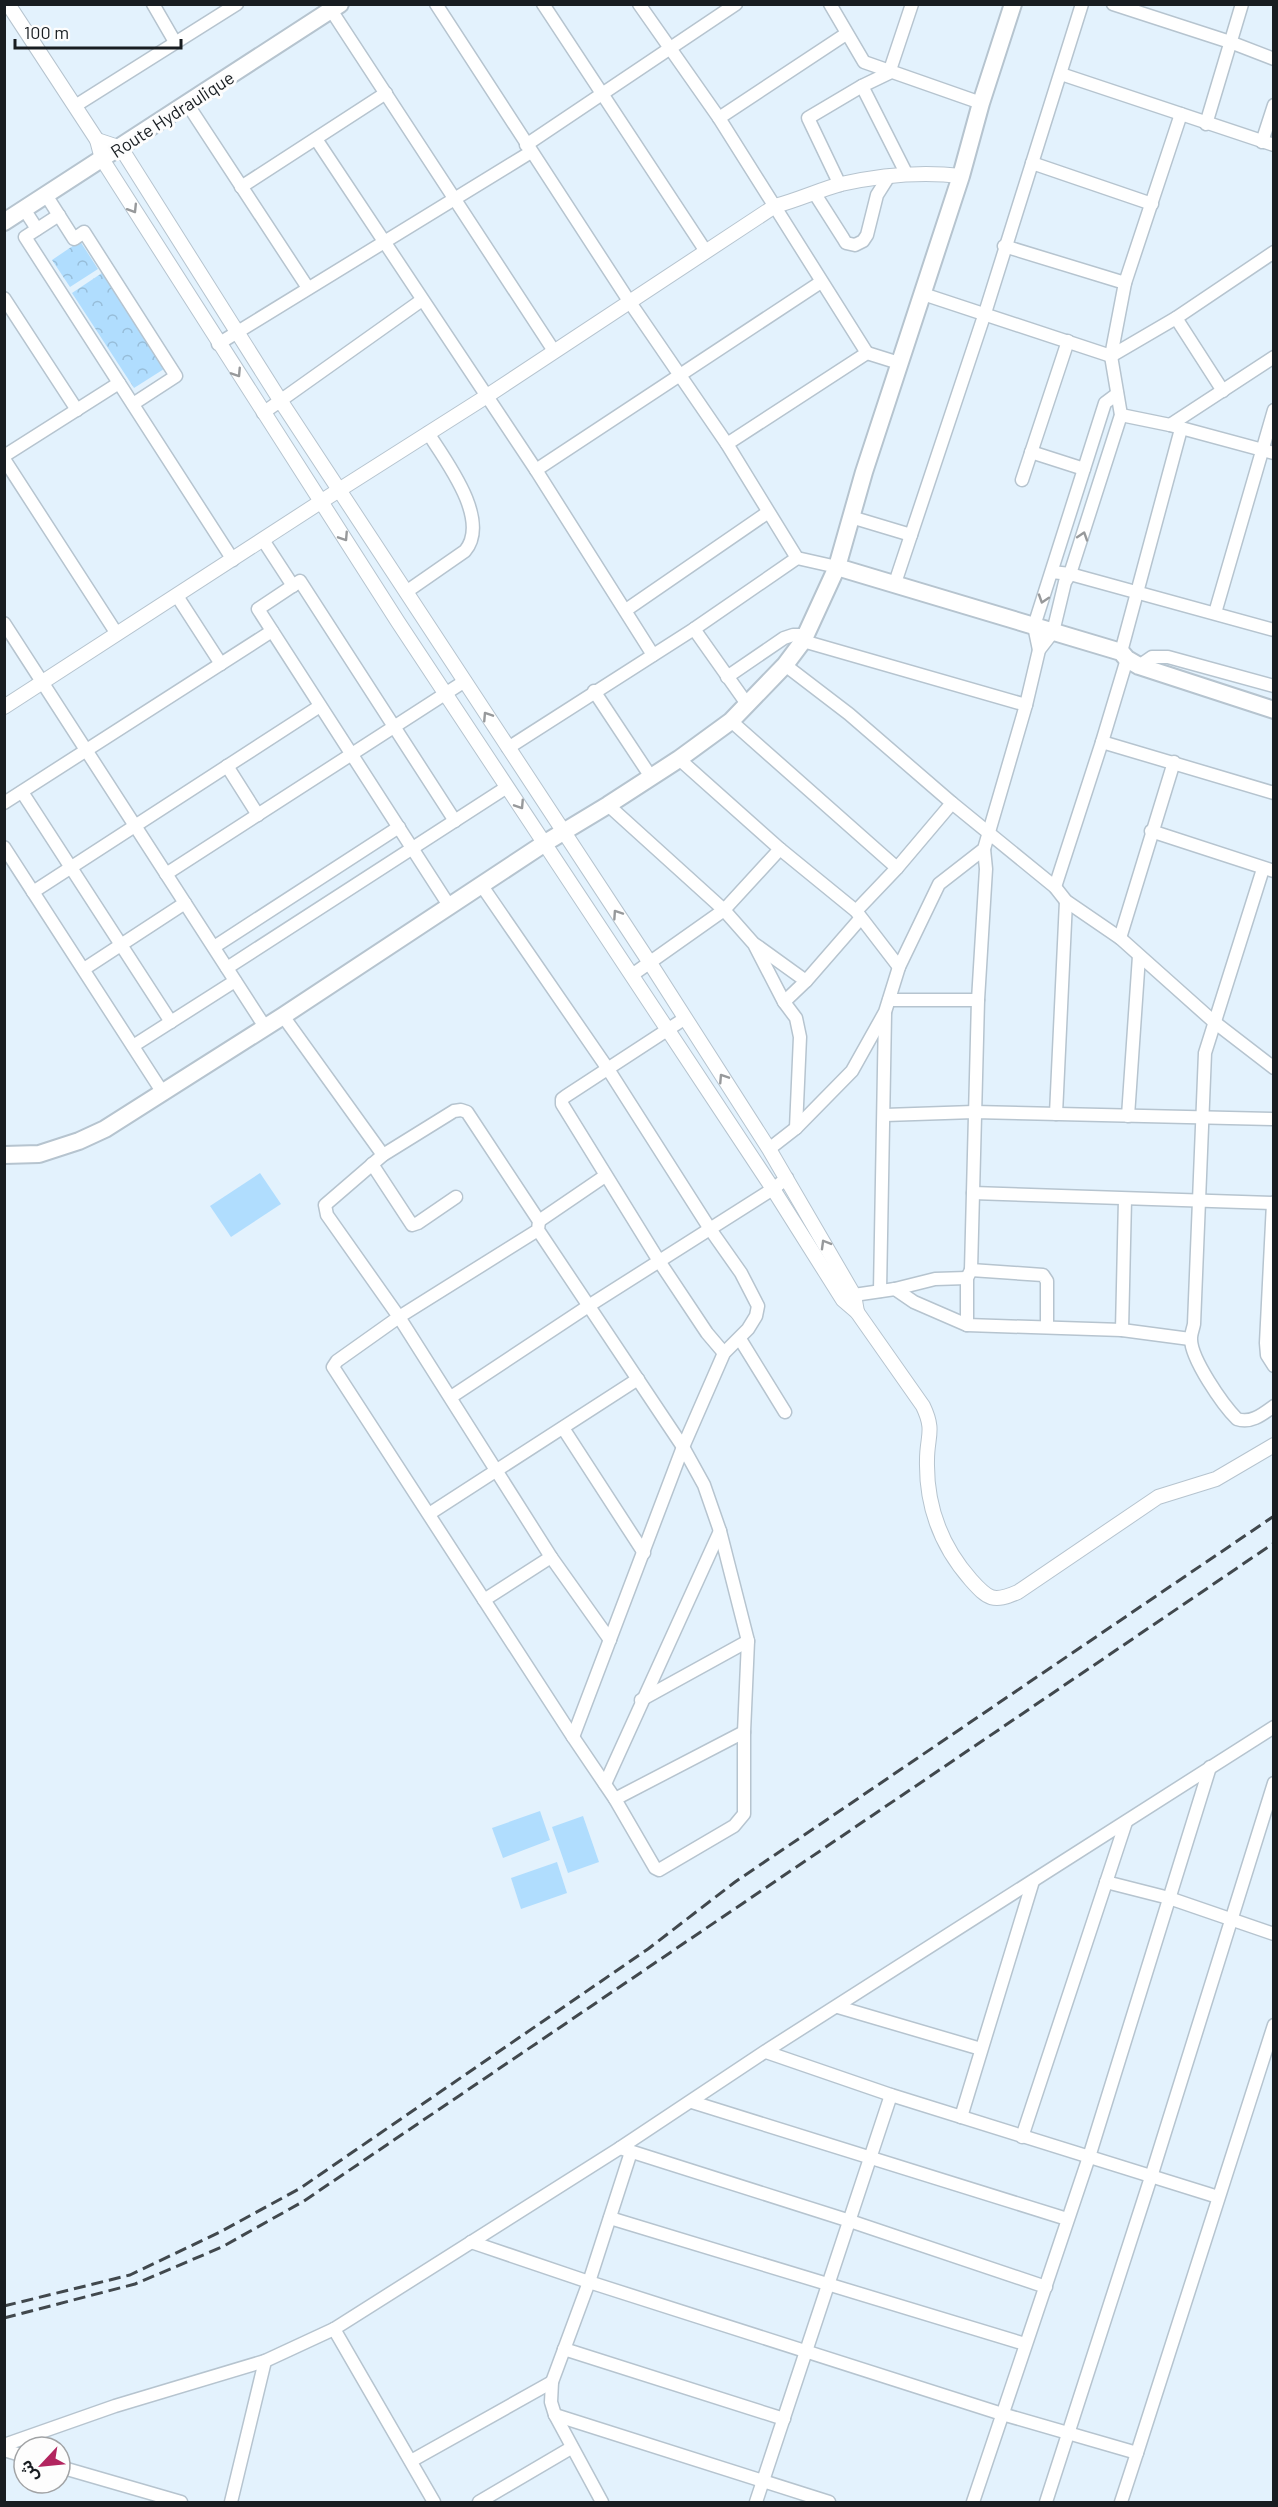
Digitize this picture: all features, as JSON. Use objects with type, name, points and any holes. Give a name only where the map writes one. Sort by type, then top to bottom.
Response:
[{"type":"main road","points":[[4,1155],[39,1154],[79,1141],[105,1129],[164,1093],[545,843],[680,759],[731,721],[785,665],[805,638],[837,567],[1013,4]]},
{"type":"main road","name":"Route Hydraulique","points":[[4,222],[188,105],[335,7]]},
{"type":"main road","points":[[837,567],[1053,632],[1223,694],[1274,710]]},
{"type":"street","points":[[8,4],[97,140],[102,159],[218,344],[507,787],[773,1189],[909,1384],[930,1420],[931,1436],[927,1459],[929,1491],[935,1522],[964,1572],[984,1595],[994,1599],[1018,1592],[1158,1497],[1216,1479],[1274,1445]]},
{"type":"street","points":[[153,4],[175,42]]},
{"type":"street","points":[[75,106],[237,4]]},
{"type":"street","points":[[436,4],[629,301],[727,444],[767,513],[797,558],[837,567]]},
{"type":"street","points":[[543,4],[705,250]]},
{"type":"street","points":[[639,4],[719,118],[867,353],[899,363]]},
{"type":"street","points":[[218,344],[384,240],[455,200],[601,95],[736,4]]},
{"type":"street","points":[[830,4],[864,62],[889,73],[909,77],[981,103]]},
{"type":"street","points":[[840,185],[808,118],[889,73],[912,4]]},
{"type":"street","points":[[895,583],[985,313],[1004,246],[1082,4]]},
{"type":"street","points":[[1113,4],[1230,42],[1274,59]]},
{"type":"street","points":[[1206,124],[1242,4]]},
{"type":"street","points":[[335,7],[386,93],[554,351]]},
{"type":"street","points":[[719,118],[846,34]]},
{"type":"street","points":[[1061,74],[1268,144],[1274,105]]},
{"type":"street","points":[[862,86],[906,173]]},
{"type":"street","points":[[241,187],[386,93]]},
{"type":"street","points":[[188,105],[308,288]]},
{"type":"street","points":[[967,1325],[978,1000],[986,869],[984,849],[1026,705],[1039,650],[1053,632],[1065,582],[1070,574],[1121,415],[1122,406],[1117,394],[1111,356],[1125,283],[1181,114]]},
{"type":"street","points":[[316,139],[536,470],[653,655]]},
{"type":"street","points":[[97,140],[121,148],[280,400],[650,963],[769,1149],[787,1178],[848,1297]]},
{"type":"street","points":[[1032,163],[1152,204]]},
{"type":"street","points":[[4,707],[487,396],[705,250],[775,206],[840,185],[906,173],[961,176]]},
{"type":"street","points":[[815,194],[846,243],[855,245],[867,235],[877,195],[889,176]]},
{"type":"street","points":[[46,195],[74,238],[84,232],[176,376],[133,404]]},
{"type":"street","points":[[24,209],[38,229]]},
{"type":"street","points":[[59,215],[26,237],[233,560]]},
{"type":"street","points":[[1004,246],[1125,283]]},
{"type":"street","points":[[922,294],[1111,356],[1176,318],[1274,252]]},
{"type":"street","points":[[536,470],[821,282]]},
{"type":"street","points":[[4,298],[77,410]]},
{"type":"street","points":[[263,412],[422,300]]},
{"type":"street","points":[[1176,318],[1223,391]]},
{"type":"street","points":[[1022,480],[1068,341]]},
{"type":"street","points":[[727,444],[867,353]]},
{"type":"street","points":[[1055,887],[1129,659],[1137,592],[1175,427],[1274,357]]},
{"type":"street","points":[[117,634],[4,458],[119,382]]},
{"type":"street","points":[[1039,650],[1034,626],[1105,403],[1117,394]]},
{"type":"street","points":[[1215,613],[1268,452],[1274,410]]},
{"type":"street","points":[[1121,415],[1268,452]]},
{"type":"street","points":[[406,592],[465,551],[474,535],[470,509],[457,479],[428,433]]},
{"type":"street","points":[[1031,452],[1084,469]]},
{"type":"street","points":[[626,610],[767,513]]},
{"type":"street","points":[[851,517],[911,535]]},
{"type":"street","points":[[263,540],[293,586]]},
{"type":"street","points":[[508,748],[694,629],[797,558]]},
{"type":"street","points":[[1052,572],[1070,574],[1274,630]]},
{"type":"street","points":[[450,907],[258,609],[300,581],[455,821]]},
{"type":"street","points":[[177,596],[220,664]]},
{"type":"street","points":[[5,626],[265,1027]]},
{"type":"street","points":[[694,629],[747,704]]},
{"type":"street","points":[[4,803],[272,631]]},
{"type":"street","points":[[727,677],[784,638],[805,638],[1026,705]]},
{"type":"street","points":[[1129,659],[1168,657],[1274,686]]},
{"type":"street","points":[[785,665],[849,714],[952,803],[1055,887],[1066,901],[1120,938],[1214,1021],[1274,1068]]},
{"type":"street","points":[[1223,694],[1228,673]]},
{"type":"street","points":[[166,874],[465,681]]},
{"type":"street","points":[[594,691],[651,777]]},
{"type":"street","points":[[33,891],[320,706]]},
{"type":"street","points":[[731,721],[897,868]]},
{"type":"street","points":[[1102,742],[1274,793]]},
{"type":"street","points":[[680,759],[858,915],[899,968]]},
{"type":"street","points":[[1120,938],[1174,762]]},
{"type":"street","points":[[227,766],[258,815]]},
{"type":"street","points":[[227,968],[507,787]]},
{"type":"street","points":[[22,792],[171,1022]]},
{"type":"street","points":[[784,1002],[806,981],[952,803]]},
{"type":"street","points":[[608,805],[724,910],[754,944],[806,981]]},
{"type":"street","points":[[214,947],[399,827]]},
{"type":"street","points":[[1151,831],[1268,870],[1214,1021],[1205,1053],[1194,1324],[1190,1340],[1212,1386],[1237,1419],[1244,1422],[1274,1406]]},
{"type":"street","points":[[4,847],[164,1093]]},
{"type":"street","points":[[632,975],[724,910],[780,849]]},
{"type":"street","points":[[769,1149],[796,1128],[852,1071],[887,1006],[899,968],[939,884],[959,866],[984,849]]},
{"type":"street","points":[[959,866],[986,869]]},
{"type":"street","points":[[482,886],[608,1069],[710,1229],[741,1273],[758,1306],[756,1316],[740,1339],[724,1353],[683,1447],[573,1737]]},
{"type":"street","points":[[1056,1114],[1066,901]]},
{"type":"street","points":[[84,969],[185,903]]},
{"type":"street","points":[[754,944],[784,1002],[796,1018],[800,1037],[796,1128]]},
{"type":"street","points":[[1128,1116],[1139,956]]},
{"type":"street","points":[[133,1046],[235,981]]},
{"type":"street","points":[[887,1006],[978,1000]]},
{"type":"street","points":[[880,1291],[887,1006]]},
{"type":"street","points":[[283,1016],[384,1155]]},
{"type":"street","points":[[684,1019],[562,1099],[562,1104],[659,1261],[707,1333],[724,1353]]},
{"type":"street","points":[[605,1176],[538,1225],[399,1317],[337,1361],[333,1367],[615,1799],[655,1868],[663,1869],[734,1826],[741,1820],[745,1805],[744,1732],[748,1641],[720,1530],[704,1485],[683,1447],[538,1225],[467,1112],[461,1110],[454,1112],[384,1155],[329,1201],[325,1209],[327,1215],[399,1317],[451,1397],[551,1557],[610,1640]]},
{"type":"street","points":[[885,1114],[974,1112],[1274,1119]]},
{"type":"street","points":[[372,1164],[412,1225],[456,1197]]},
{"type":"street","points":[[451,1397],[787,1178]]},
{"type":"street","points":[[973,1193],[1273,1203],[1266,1343],[1267,1355],[1274,1366]]},
{"type":"street","points":[[1122,1330],[1125,1199]]},
{"type":"street","points":[[848,1297],[969,1274],[1043,1275],[1047,1281],[1047,1326]]},
{"type":"street","points":[[895,1289],[914,1302],[967,1325],[1122,1330],[1190,1340]]},
{"type":"street","points":[[740,1339],[785,1412]]},
{"type":"street","points":[[429,1514],[638,1379]]},
{"type":"street","points":[[563,1428],[644,1553]]},
{"type":"street","points":[[605,1784],[641,1700],[720,1530]]},
{"type":"street","points":[[484,1600],[551,1557]]},
{"type":"street","points":[[641,1700],[748,1641]]},
{"type":"street","points":[[4,2448],[115,2406],[265,2361],[334,2329],[471,2242],[626,2150],[765,2052],[1274,1727]]},
{"type":"street","points":[[615,1799],[744,1732]]},
{"type":"street","points":[[973,2502],[1089,2157],[1210,1767]]},
{"type":"street","points":[[1046,2502],[1151,2177],[1274,1783]]},
{"type":"street","points":[[1022,2136],[1126,1822]]},
{"type":"street","points":[[961,2117],[1033,1881]]},
{"type":"street","points":[[1106,1882],[1169,1898],[1274,1934]]},
{"type":"street","points":[[838,2007],[981,2049]]},
{"type":"street","points":[[1121,2502],[1274,2025]]},
{"type":"street","points":[[765,2052],[891,2095],[1218,2197]]},
{"type":"street","points":[[756,2502],[891,2095]]},
{"type":"street","points":[[692,2102],[1068,2219]]},
{"type":"street","points":[[603,2502],[571,2448],[555,2415],[551,2402],[552,2382],[610,2218],[626,2150]]},
{"type":"street","points":[[626,2150],[850,2221],[1046,2287]]},
{"type":"street","points":[[610,2218],[1025,2344]]},
{"type":"street","points":[[471,2242],[1002,2414],[1137,2453]]},
{"type":"street","points":[[334,2329],[434,2502]]},
{"type":"street","points":[[564,2349],[784,2420]]},
{"type":"street","points":[[231,2502],[265,2361]]},
{"type":"street","points":[[411,2460],[552,2382]]},
{"type":"street","points":[[555,2415],[829,2502]]},
{"type":"street","points":[[479,2502],[571,2448]]},
{"type":"street","points":[[72,2470],[181,2502]]},
{"type":"green space","points":[[80,241],[98,269],[70,287],[52,260]]},
{"type":"green space","points":[[102,273],[164,369],[134,388],[72,293]]},
{"type":"green space","points":[[260,1173],[281,1204],[231,1237],[210,1206]]},
{"type":"green space","points":[[540,1811],[550,1840],[503,1858],[492,1828]]},
{"type":"green space","points":[[583,1816],[599,1862],[568,1873],[552,1827]]},
{"type":"green space","points":[[557,1862],[567,1893],[521,1909],[511,1878]]},
{"type":"railway","points":[[4,2306],[130,2275],[220,2232],[299,2189],[648,1949],[735,1882],[1274,1516]]},
{"type":"railway","points":[[4,2318],[135,2284],[222,2247],[304,2201],[1274,1543]]}]
